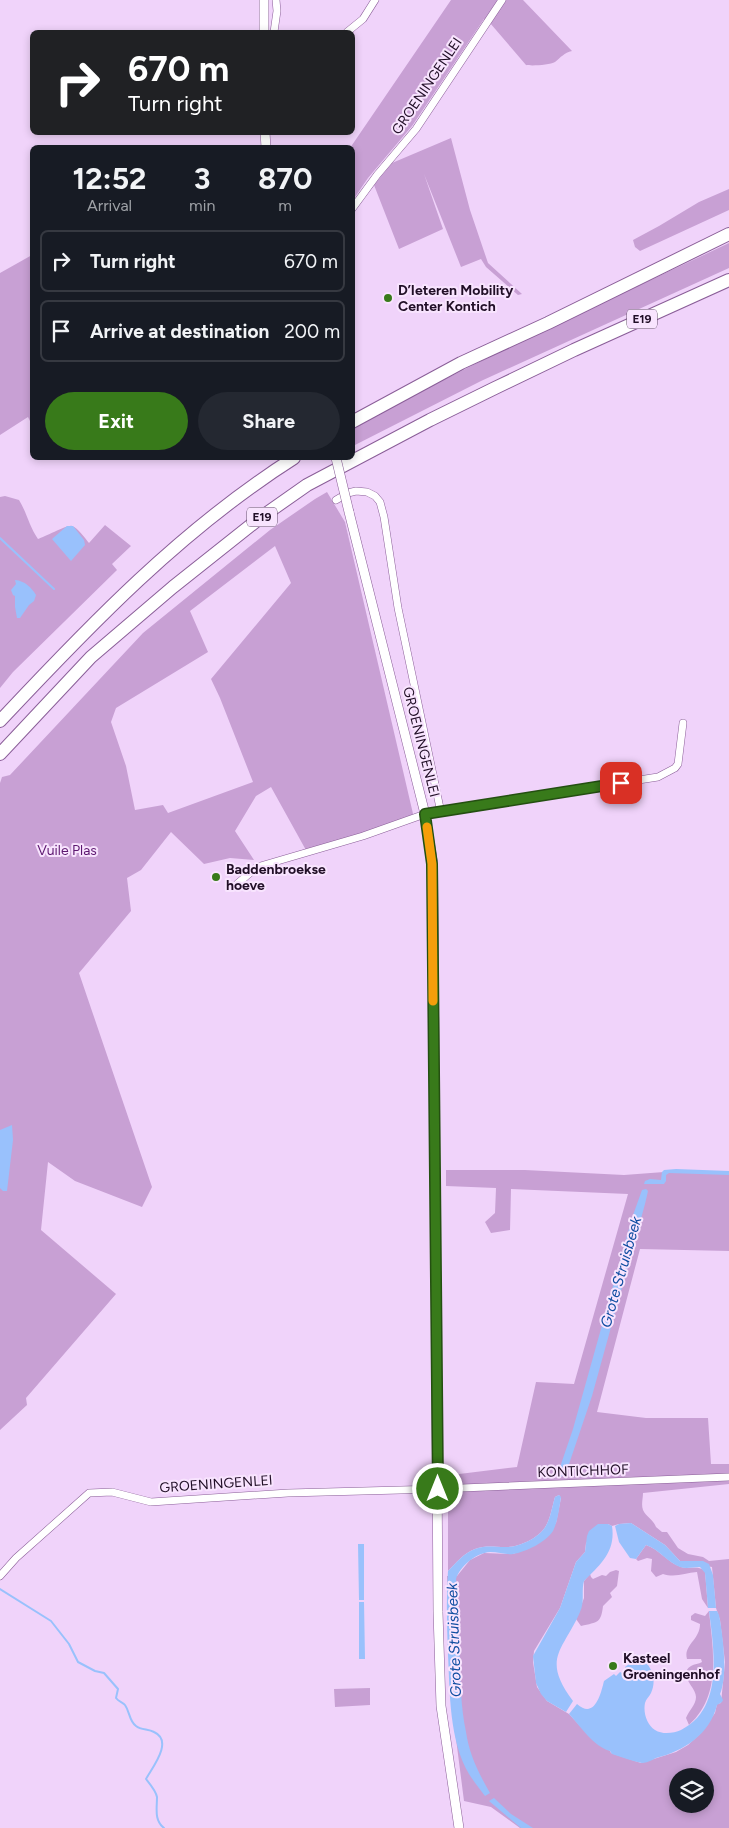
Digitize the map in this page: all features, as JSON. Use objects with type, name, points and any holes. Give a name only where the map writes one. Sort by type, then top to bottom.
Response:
[{"type":"highway","points":[[355,420],[461,363],[548,323],[729,234]]},
{"type":"highway","name":"E19","points":[[355,459],[430,420],[574,350],[729,280]]},
{"type":"highway","name":"E19","points":[[0,721],[92,624],[138,580],[200,526],[249,487],[291,460]]},
{"type":"highway","name":"E19","points":[[0,754],[98,651],[173,587],[260,518],[306,485],[354,460]]},
{"type":"street","points":[[264,0],[264,30]]},
{"type":"street","points":[[274,30],[277,11],[276,0]]},
{"type":"street","points":[[349,30],[363,18],[375,0]]},
{"type":"street","name":"GROENINGENLEI","points":[[355,205],[376,176],[416,129],[502,0]]},
{"type":"street","name":"GROENINGENLEI","points":[[336,460],[425,814],[432,864],[438,1612],[441,1706],[459,1828]]},
{"type":"street","points":[[336,500],[356,491],[367,492],[375,496],[380,502],[398,608],[440,808],[438,811]]},
{"type":"street","points":[[236,884],[257,867],[363,836],[425,814],[658,777],[669,772],[678,764],[684,723]]},
{"type":"street","name":"KONTICHHOF","points":[[438,1489],[729,1477]]},
{"type":"street","name":"GROENINGENLEI","points":[[0,1576],[16,1558],[89,1493],[112,1492],[151,1502],[288,1493],[438,1489]]},
{"type":"green space","points":[[451,0],[523,0],[572,51],[553,63],[526,65],[490,23],[484,19],[412,126],[368,178],[355,197],[355,145],[352,145]]},
{"type":"green space","points":[[451,138],[470,210],[488,263],[522,294],[518,295],[486,267],[481,259],[461,267],[424,174],[443,229],[399,249],[374,185],[392,163]]},
{"type":"green space","points":[[729,189],[729,210],[640,251],[635,247],[633,240],[699,202]]},
{"type":"green space","points":[[729,243],[729,268],[481,381],[355,445],[355,427],[445,379]]},
{"type":"green space","points":[[30,256],[30,421],[28,417],[0,435],[0,273]]},
{"type":"green space","name":"Vuile Plas","points":[[327,492],[345,522],[414,818],[307,852],[271,787],[256,796],[235,831],[254,860],[230,858],[204,864],[171,832],[141,870],[127,878],[131,911],[79,973],[152,1187],[142,1207],[75,1181],[48,1162],[41,1230],[116,1294],[26,1398],[27,1405],[0,1430],[0,783],[2,777],[10,775],[143,633],[270,530]],"holes":[[[275,546],[291,583],[211,679],[253,782],[168,813],[163,805],[135,810],[126,766],[111,722],[116,708],[208,652],[190,611]]]},
{"type":"green space","points":[[5,496],[19,500],[38,539],[72,526],[89,543],[105,525],[131,546],[112,564],[117,570],[13,672],[0,688],[0,497]]},
{"type":"green space","points":[[446,1170],[525,1170],[624,1175],[664,1172],[729,1172],[729,1251],[640,1249],[597,1412],[646,1418],[708,1418],[711,1464],[729,1464],[729,1484],[643,1493],[642,1508],[656,1527],[662,1532],[667,1532],[678,1548],[688,1554],[703,1557],[709,1561],[729,1559],[729,1828],[520,1828],[491,1807],[464,1801],[454,1723],[447,1576],[457,1576],[470,1560],[484,1553],[513,1554],[533,1546],[556,1523],[561,1498],[559,1495],[555,1497],[547,1523],[536,1537],[510,1547],[475,1549],[464,1556],[448,1571],[448,1494],[451,1475],[517,1467],[536,1382],[574,1384],[628,1194],[511,1189],[510,1230],[491,1233],[485,1222],[495,1213],[496,1188],[446,1186]],"holes":[[[631,1523],[665,1545],[680,1561],[712,1567],[716,1608],[720,1620],[725,1662],[721,1703],[717,1704],[715,1713],[700,1734],[688,1745],[676,1752],[641,1763],[611,1753],[593,1740],[569,1714],[547,1701],[537,1687],[533,1662],[534,1651],[560,1608],[576,1562],[585,1552],[586,1543],[608,1524],[612,1526]]]},
{"type":"green space","points":[[646,1545],[676,1565],[684,1568],[699,1568],[705,1571],[708,1608],[702,1599],[697,1572],[676,1575],[663,1574],[656,1577],[651,1571],[652,1559],[647,1558],[638,1561],[636,1559]]},
{"type":"green space","points":[[616,1570],[619,1571],[617,1586],[610,1593],[612,1597],[603,1606],[600,1619],[581,1626],[576,1619],[584,1598],[584,1581],[590,1574],[593,1579],[602,1575],[606,1576]]},
{"type":"green space","points":[[709,1611],[713,1657],[711,1686],[707,1700],[689,1725],[686,1718],[695,1703],[696,1697],[686,1677],[686,1673],[691,1666],[702,1662],[701,1659],[687,1659],[687,1650],[699,1630],[700,1624],[691,1620],[691,1616],[695,1613],[705,1616]]},
{"type":"green space","points":[[370,1688],[370,1705],[335,1707],[334,1689]]},
{"type":"water","points":[[67,526],[73,526],[84,540],[85,545],[71,561],[52,539]]},
{"type":"water","points":[[15,580],[27,585],[36,595],[34,601],[20,618],[17,618],[15,596],[11,590],[16,584]]},
{"type":"water","points":[[12,1125],[13,1140],[7,1191],[3,1191],[0,1188],[0,1130]]},
{"type":"water","points":[[664,1170],[729,1171],[729,1175],[669,1173],[666,1175],[664,1184],[644,1184],[645,1181],[650,1179],[661,1180]]},
{"type":"water","name":"Grote Struisbeek","points":[[646,1189],[648,1191],[645,1204],[592,1396],[566,1473],[559,1477],[558,1473],[573,1429],[632,1218],[642,1190]]},
{"type":"water","name":"Grote Struisbeek","points":[[559,1495],[561,1497],[556,1523],[553,1531],[546,1539],[530,1549],[518,1553],[490,1552],[479,1555],[461,1569],[456,1579],[463,1713],[467,1740],[472,1756],[490,1793],[485,1796],[462,1761],[454,1731],[450,1700],[448,1655],[448,1571],[464,1556],[475,1549],[510,1547],[536,1537],[545,1527],[555,1497]]},
{"type":"water","points":[[631,1523],[665,1545],[680,1561],[703,1561],[709,1564],[713,1575],[716,1608],[708,1608],[705,1573],[700,1567],[680,1567],[655,1549],[646,1545],[636,1559],[630,1558],[619,1542],[615,1526]]},
{"type":"water","points":[[598,1524],[612,1526],[612,1543],[606,1557],[584,1581],[581,1608],[558,1655],[558,1674],[573,1701],[566,1712],[547,1701],[541,1694],[536,1683],[533,1656],[560,1608],[576,1562],[585,1552],[589,1531]]},
{"type":"water","points":[[358,1544],[364,1544],[364,1600],[359,1600]]},
{"type":"water","points":[[359,1602],[364,1602],[365,1659],[359,1659]]},
{"type":"water","points":[[709,1611],[717,1611],[721,1624],[724,1677],[720,1694],[723,1700],[717,1705],[714,1715],[702,1733],[686,1746],[644,1763],[612,1754],[593,1741],[569,1714],[577,1704],[588,1709],[593,1707],[599,1698],[604,1681],[614,1674],[616,1676],[620,1672],[622,1673],[637,1654],[649,1666],[653,1676],[653,1687],[645,1702],[646,1718],[650,1725],[658,1732],[668,1733],[681,1730],[695,1720],[704,1708],[710,1693],[713,1677],[713,1643]]},
{"type":"water","points":[[494,1798],[511,1814],[533,1828],[521,1828],[489,1801]]},
{"type":"waterway","points":[[0,538],[54,589]]},
{"type":"waterway","points":[[0,1589],[51,1621],[69,1644],[78,1662],[95,1671],[104,1673],[118,1689],[116,1698],[125,1705],[134,1724],[160,1736],[162,1742],[160,1755],[146,1779],[157,1797],[157,1818],[164,1828]]},
{"type":"slow traffic","points":[[427,827],[432,864],[433,1001]]},
{"type":"place","name":"D’Ieteren Mobility Center Kontich","points":[[388,298]]},
{"type":"place","name":"Baddenbroekse hoeve","points":[[216,877]]},
{"type":"place","name":"Kasteel Groeningenhof","points":[[613,1666]]},
{"type":"route","points":[[438,1489],[432,864],[425,814],[621,783]]}]
